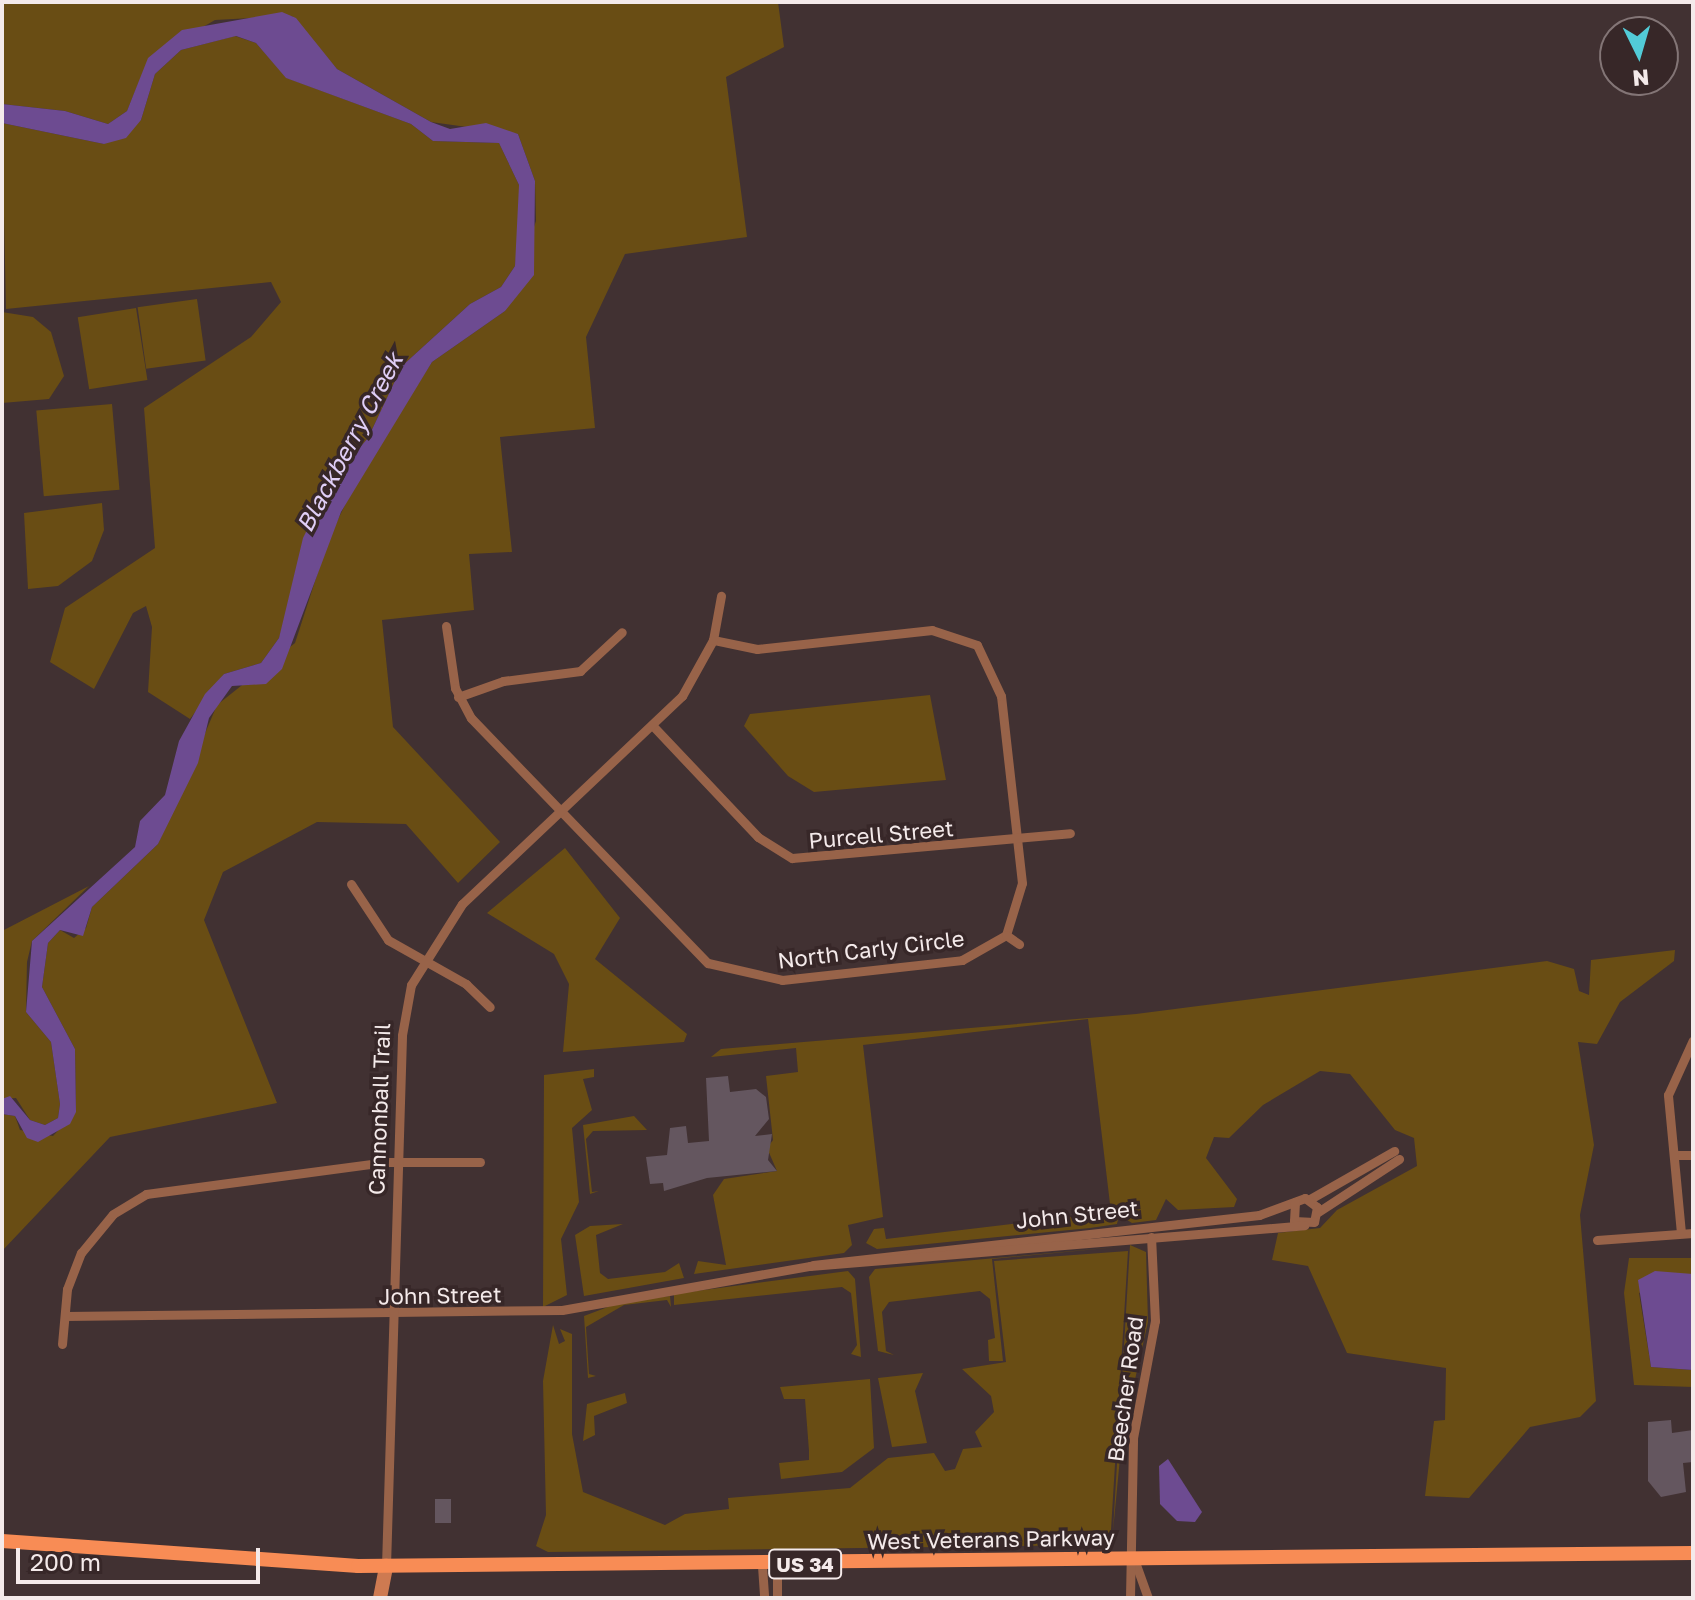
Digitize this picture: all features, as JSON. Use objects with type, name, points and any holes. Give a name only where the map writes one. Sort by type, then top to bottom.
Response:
[{"type":"main road","name":"West Veterans Parkway","points":[[2,1541],[168,1558],[386,1566],[762,1566],[1693,1553]]},
{"type":"main road","name":"Cannonball Trail","points":[[380,1598],[386,1566]]},
{"type":"street","name":"Cannonball Trail","points":[[386,1566],[396,1313],[402,1026],[421,960],[462,904],[682,696],[713,640],[721,596]]},
{"type":"street","points":[[446,626],[458,697],[515,678],[580,671],[622,632]]},
{"type":"street","points":[[713,640],[757,649],[932,630],[969,640],[990,664],[1001,696],[1022,893],[1006,935],[1019,944]]},
{"type":"street","name":"North Carly Circle","points":[[458,697],[678,938],[708,962],[745,977],[782,980],[956,961],[1006,935]]},
{"type":"street","name":"Purcell Street","points":[[653,726],[758,837],[792,858],[1070,833]]},
{"type":"street","points":[[351,884],[378,930],[421,960],[466,984],[490,1007]]},
{"type":"street","points":[[1681,1233],[1670,1083],[1693,1040]]},
{"type":"street","points":[[1295,1202],[1291,1215],[1304,1225],[1396,1155],[1310,1199],[1318,1212]]},
{"type":"street","points":[[1675,1155],[1693,1155]]},
{"type":"street","points":[[62,1344],[72,1272],[91,1238],[146,1194],[399,1161],[480,1162]]},
{"type":"street","name":"John Street","points":[[810,1266],[1152,1239],[1255,1221],[1295,1202],[1310,1199]]},
{"type":"street","name":"John Street","points":[[65,1316],[562,1310],[810,1266],[860,1254],[1150,1225],[1255,1221],[1304,1225]]},
{"type":"street","name":"Beecher Road","points":[[1130,1598],[1134,1559],[1130,1482],[1155,1321],[1150,1225]]},
{"type":"street","points":[[1597,1240],[1693,1233]]},
{"type":"street","name":"Beecher Road","points":[[1134,1559],[1148,1598]]},
{"type":"street","points":[[777,1565],[777,1598]]},
{"type":"street","points":[[762,1566],[764,1598]]},
{"type":"shaded area","points":[[2,2],[778,2],[784,47],[726,77],[747,237],[625,254],[586,337],[595,428],[500,437],[512,552],[469,554],[474,610],[382,620],[393,727],[500,842],[458,883],[406,824],[317,822],[223,872],[204,920],[277,1103],[110,1137],[2,1251],[2,1114],[15,1116],[20,1130],[53,1136],[76,1111],[75,1049],[42,987],[48,943],[60,930],[74,938],[86,928],[92,907],[158,844],[217,705],[295,643],[329,538],[357,480],[432,362],[505,311],[536,221],[535,181],[518,134],[431,122],[337,69],[292,16],[215,20],[149,58],[127,111],[108,124],[65,111],[2,104]]},
{"type":"shaded area","points":[[282,12],[296,18],[337,69],[431,122],[450,129],[486,123],[518,134],[535,181],[534,275],[505,311],[432,362],[341,512],[282,669],[266,684],[232,686],[209,718],[198,763],[158,844],[92,907],[83,936],[60,930],[48,943],[42,987],[75,1049],[76,1112],[70,1124],[38,1142],[27,1138],[15,1116],[2,1114],[2,1099],[10,1096],[30,1120],[45,1125],[58,1118],[60,1104],[51,1042],[26,1012],[32,941],[135,847],[140,821],[165,795],[179,741],[205,694],[224,674],[261,663],[279,638],[303,538],[332,480],[368,438],[402,366],[470,304],[501,287],[515,266],[519,185],[499,143],[433,141],[411,124],[286,78],[256,43],[236,36],[181,50],[155,74],[141,120],[126,138],[104,144],[2,123],[2,104],[65,111],[108,124],[127,111],[148,58],[182,30]]},
{"type":"shaded area","points":[[235,36],[256,43],[287,78],[411,124],[433,141],[499,143],[519,185],[519,236],[515,266],[501,287],[470,304],[402,366],[368,438],[332,480],[279,638],[261,663],[224,674],[190,719],[148,692],[152,627],[146,606],[133,613],[94,689],[50,662],[65,608],[155,548],[144,408],[251,337],[281,302],[271,282],[6,309],[2,123],[104,144],[141,120],[155,74],[181,50]]},
{"type":"shaded area","points":[[197,299],[206,360],[146,369],[138,307]]},
{"type":"shaded area","points":[[136,308],[147,380],[89,389],[78,317]]},
{"type":"shaded area","points":[[2,312],[33,317],[51,332],[64,376],[49,399],[2,403]]},
{"type":"shaded area","points":[[112,404],[119,490],[44,496],[36,411]]},
{"type":"shaded area","points":[[102,503],[104,530],[92,561],[58,586],[28,589],[24,513]]},
{"type":"shaded area","points":[[930,695],[946,780],[814,792],[788,776],[744,726],[750,714]]},
{"type":"shaded area","points":[[565,848],[620,918],[595,959],[687,1034],[684,1042],[563,1052],[569,984],[554,954],[487,913]]},
{"type":"shaded area","points":[[89,886],[32,941],[27,962],[26,1012],[51,1042],[60,1104],[58,1118],[45,1125],[30,1120],[16,1098],[2,1099],[2,931]]},
{"type":"shaded area","points":[[1675,950],[1674,961],[1620,1002],[1597,1044],[1578,1042],[1594,1145],[1580,1215],[1596,1401],[1580,1417],[1530,1427],[1469,1498],[1425,1496],[1434,1421],[1445,1420],[1446,1368],[1347,1353],[1308,1266],[1272,1260],[1278,1233],[1320,1228],[1337,1210],[1417,1166],[1414,1138],[1395,1130],[1350,1074],[1320,1071],[1263,1105],[1229,1138],[1214,1137],[1206,1158],[1237,1199],[1234,1207],[1178,1210],[1166,1199],[1156,1220],[1132,1223],[1119,1215],[1117,1224],[1090,1228],[877,1249],[866,1243],[874,1229],[884,1228],[886,1239],[1105,1213],[1110,1204],[1088,1019],[863,1045],[883,1217],[848,1225],[852,1245],[844,1253],[694,1274],[698,1261],[726,1265],[713,1195],[724,1179],[777,1171],[767,1148],[773,1140],[766,1076],[798,1072],[796,1048],[711,1057],[721,1049],[1136,1014],[1547,961],[1574,969],[1579,991],[1589,995],[1591,960]]},
{"type":"shaded area","points":[[594,1069],[594,1077],[583,1079],[592,1110],[572,1128],[579,1202],[561,1239],[567,1295],[543,1307],[544,1075]]},
{"type":"shaded area","points":[[634,1116],[647,1130],[593,1131],[586,1139],[592,1192],[599,1191],[590,1194],[583,1125]]},
{"type":"shaded area","points":[[623,1224],[596,1235],[600,1273],[608,1279],[665,1272],[679,1263],[684,1278],[584,1296],[575,1235],[590,1226]]},
{"type":"shaded area","points":[[1130,1245],[1146,1252],[1148,1322],[1122,1437],[1113,1531]]},
{"type":"shaded area","points":[[1128,1246],[992,1259],[1003,1361],[989,1361],[988,1340],[995,1338],[990,1299],[980,1291],[889,1302],[882,1312],[886,1351],[894,1355],[878,1351],[869,1277],[875,1269]]},
{"type":"shaded area","points":[[1128,1251],[1111,1530],[1104,1545],[548,1552],[536,1546],[546,1515],[543,1381],[553,1325],[559,1344],[565,1341],[560,1329],[572,1334],[572,1434],[583,1492],[665,1525],[685,1514],[729,1509],[728,1498],[850,1488],[888,1458],[934,1453],[945,1471],[955,1469],[963,1449],[982,1447],[975,1432],[994,1412],[991,1396],[962,1369],[1006,1362],[994,1261]]},
{"type":"shaded area","points":[[1629,1258],[1693,1258],[1693,1274],[1639,1293],[1651,1367],[1693,1370],[1693,1387],[1634,1385],[1624,1293]]},
{"type":"shaded area","points":[[848,1271],[855,1279],[861,1357],[851,1354],[857,1345],[851,1293],[842,1287],[674,1305],[674,1294]]},
{"type":"shaded area","points":[[1655,1271],[1693,1274],[1693,1370],[1651,1367],[1638,1280]]},
{"type":"shaded area","points":[[670,1296],[671,1307],[667,1300],[624,1305],[586,1327],[589,1374],[596,1376],[588,1378],[584,1316],[621,1302]]},
{"type":"shaded area","points":[[923,1373],[915,1391],[927,1443],[892,1447],[878,1378]]},
{"type":"shaded area","points":[[870,1379],[874,1448],[842,1472],[781,1479],[779,1463],[809,1460],[809,1451],[805,1399],[784,1399],[780,1387]]},
{"type":"shaded area","points":[[625,1393],[627,1403],[594,1416],[595,1435],[583,1441],[587,1404]]},
{"type":"shaded area","points":[[1168,1459],[1202,1512],[1195,1522],[1177,1521],[1160,1504],[1159,1466]]},
{"type":"building","points":[[728,1076],[730,1092],[756,1089],[766,1097],[769,1119],[755,1136],[772,1134],[768,1160],[777,1171],[707,1178],[664,1191],[663,1183],[650,1184],[646,1157],[667,1155],[670,1128],[686,1126],[688,1143],[709,1141],[706,1078]]},
{"type":"building","points":[[1671,1420],[1672,1433],[1693,1430],[1693,1462],[1683,1463],[1686,1492],[1661,1497],[1648,1481],[1648,1422]]},
{"type":"building","points":[[435,1499],[451,1499],[451,1523],[435,1523]]},
{"type":"water label","name":"Blackberry Creek","points":[[349,442]]}]
